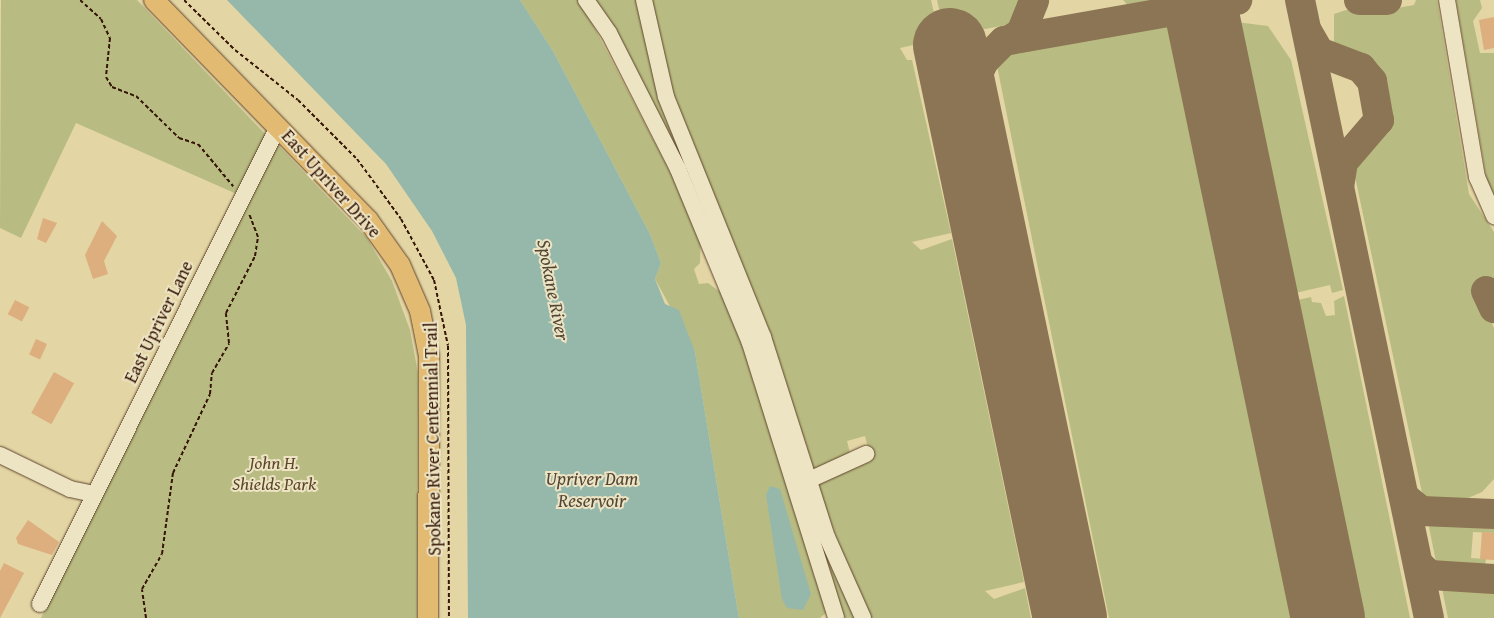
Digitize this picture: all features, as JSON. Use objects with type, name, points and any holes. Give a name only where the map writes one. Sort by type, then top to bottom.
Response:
[{"type":"main road","name":"East Upriver Drive","points":[[154,0],[368,220],[400,265],[420,311],[429,365],[428,618]]},
{"type":"street","points":[[586,0],[609,33],[678,169],[750,343],[836,618]]},
{"type":"street","points":[[644,0],[666,97],[763,337],[835,558],[863,618]]},
{"type":"street","points":[[1447,0],[1477,177],[1494,216]]},
{"type":"street","name":"East Upriver Lane","points":[[40,604],[278,127]]},
{"type":"street","points":[[809,480],[866,454]]},
{"type":"street","points":[[0,455],[70,489],[94,494]]},
{"type":"path","name":"Spokane River Centennial Trail","points":[[184,0],[235,50],[298,100],[357,159],[401,219],[434,280],[448,346],[450,618]]},
{"type":"green space","points":[[1,0],[137,0],[268,137],[239,195],[76,123],[21,238],[0,228]]},
{"type":"green space","points":[[520,0],[580,0],[701,231],[700,263],[694,269],[699,284],[708,283],[727,297],[828,611],[820,618],[739,618],[695,352],[655,279],[661,263],[650,234],[553,51]]},
{"type":"green space","points":[[592,0],[637,0],[703,208]]},
{"type":"green space","points":[[648,0],[931,0],[940,39],[900,48],[907,60],[912,60],[951,233],[912,242],[921,250],[952,239],[1024,582],[985,591],[994,599],[1025,588],[1031,618],[869,618],[814,482],[871,459],[865,436],[847,441],[851,457],[812,474],[669,97]]},
{"type":"green space","points":[[937,0],[1025,0],[1013,24],[945,36]]},
{"type":"green space","points":[[1123,0],[1188,0],[1131,9]]},
{"type":"green space","points":[[1416,0],[1437,0],[1469,194],[1494,232],[1494,280],[1476,290],[1494,328],[1494,479],[1482,492],[1450,506],[1424,502],[1354,172],[1357,162],[1391,128],[1378,64],[1334,48],[1334,14],[1352,8],[1359,15],[1414,5]]},
{"type":"green space","points":[[1456,0],[1480,0],[1482,8],[1473,21],[1480,53],[1494,53],[1494,195],[1487,181]]},
{"type":"green space","points":[[1228,21],[1268,26],[1291,60],[1343,290],[1332,293],[1330,285],[1291,294],[1293,301],[1311,297],[1312,302],[1321,303],[1326,316],[1335,315],[1334,301],[1344,296],[1410,618],[1346,618],[1224,37]]},
{"type":"green space","points":[[1162,22],[1175,26],[1186,36],[1308,618],[1109,618],[997,66],[1004,53],[1014,47]]},
{"type":"green space","name":"John H. Shields Park","points":[[278,145],[367,238],[392,281],[410,330],[418,373],[417,618],[41,618]]},
{"type":"green space","points":[[1443,519],[1494,521],[1494,533],[1473,532],[1471,558],[1486,559],[1484,572],[1437,567],[1428,522]]},
{"type":"green space","points":[[822,542],[828,560],[857,618],[840,618]]},
{"type":"green space","points":[[1457,585],[1494,587],[1494,618],[1448,618],[1442,588]]},
{"type":"water","name":"Upriver Dam Reservoir","points":[[227,0],[520,0],[553,51],[650,234],[661,263],[655,279],[665,304],[679,310],[695,352],[739,618],[468,618],[466,325],[456,278],[432,231],[386,164]]},
{"type":"water","points":[[770,486],[780,489],[811,594],[803,610],[787,608],[782,599],[766,495]]},
{"type":"building","points":[[1494,17],[1494,48],[1484,50],[1479,20]]},
{"type":"building","points":[[43,218],[57,223],[46,243],[37,239]]},
{"type":"building","points":[[102,221],[117,236],[104,261],[108,274],[93,279],[85,255]]},
{"type":"building","points":[[15,300],[29,307],[22,322],[8,314]]},
{"type":"building","points":[[36,339],[47,344],[40,359],[29,355]]},
{"type":"building","points":[[54,372],[74,383],[51,424],[31,413]]},
{"type":"building","points":[[28,520],[59,542],[52,555],[18,544],[16,538]]},
{"type":"building","points":[[1482,532],[1494,533],[1494,560],[1480,559]]},
{"type":"building","points":[[4,563],[24,573],[0,618],[0,571]]},
{"type":"taxiway","points":[[1013,38],[1021,33],[1034,0]]},
{"type":"taxiway","points":[[963,104],[984,61],[1004,41],[1237,0]]},
{"type":"taxiway","points":[[1300,0],[1429,618]]},
{"type":"taxiway","points":[[1359,0],[1387,0]]},
{"type":"taxiway","points":[[1307,31],[1319,52],[1361,68],[1372,81],[1379,120],[1343,162],[1339,186]]},
{"type":"taxiway","points":[[1486,291],[1494,308]]},
{"type":"taxiway","points":[[1404,497],[1421,511],[1494,514]]},
{"type":"taxiway","points":[[1418,564],[1430,575],[1494,579]]},
{"type":"runway","points":[[1199,0],[1328,618]]},
{"type":"runway","points":[[950,45],[1070,618]]},
{"type":"water label","name":"Spokane River","points":[[553,290]]}]
